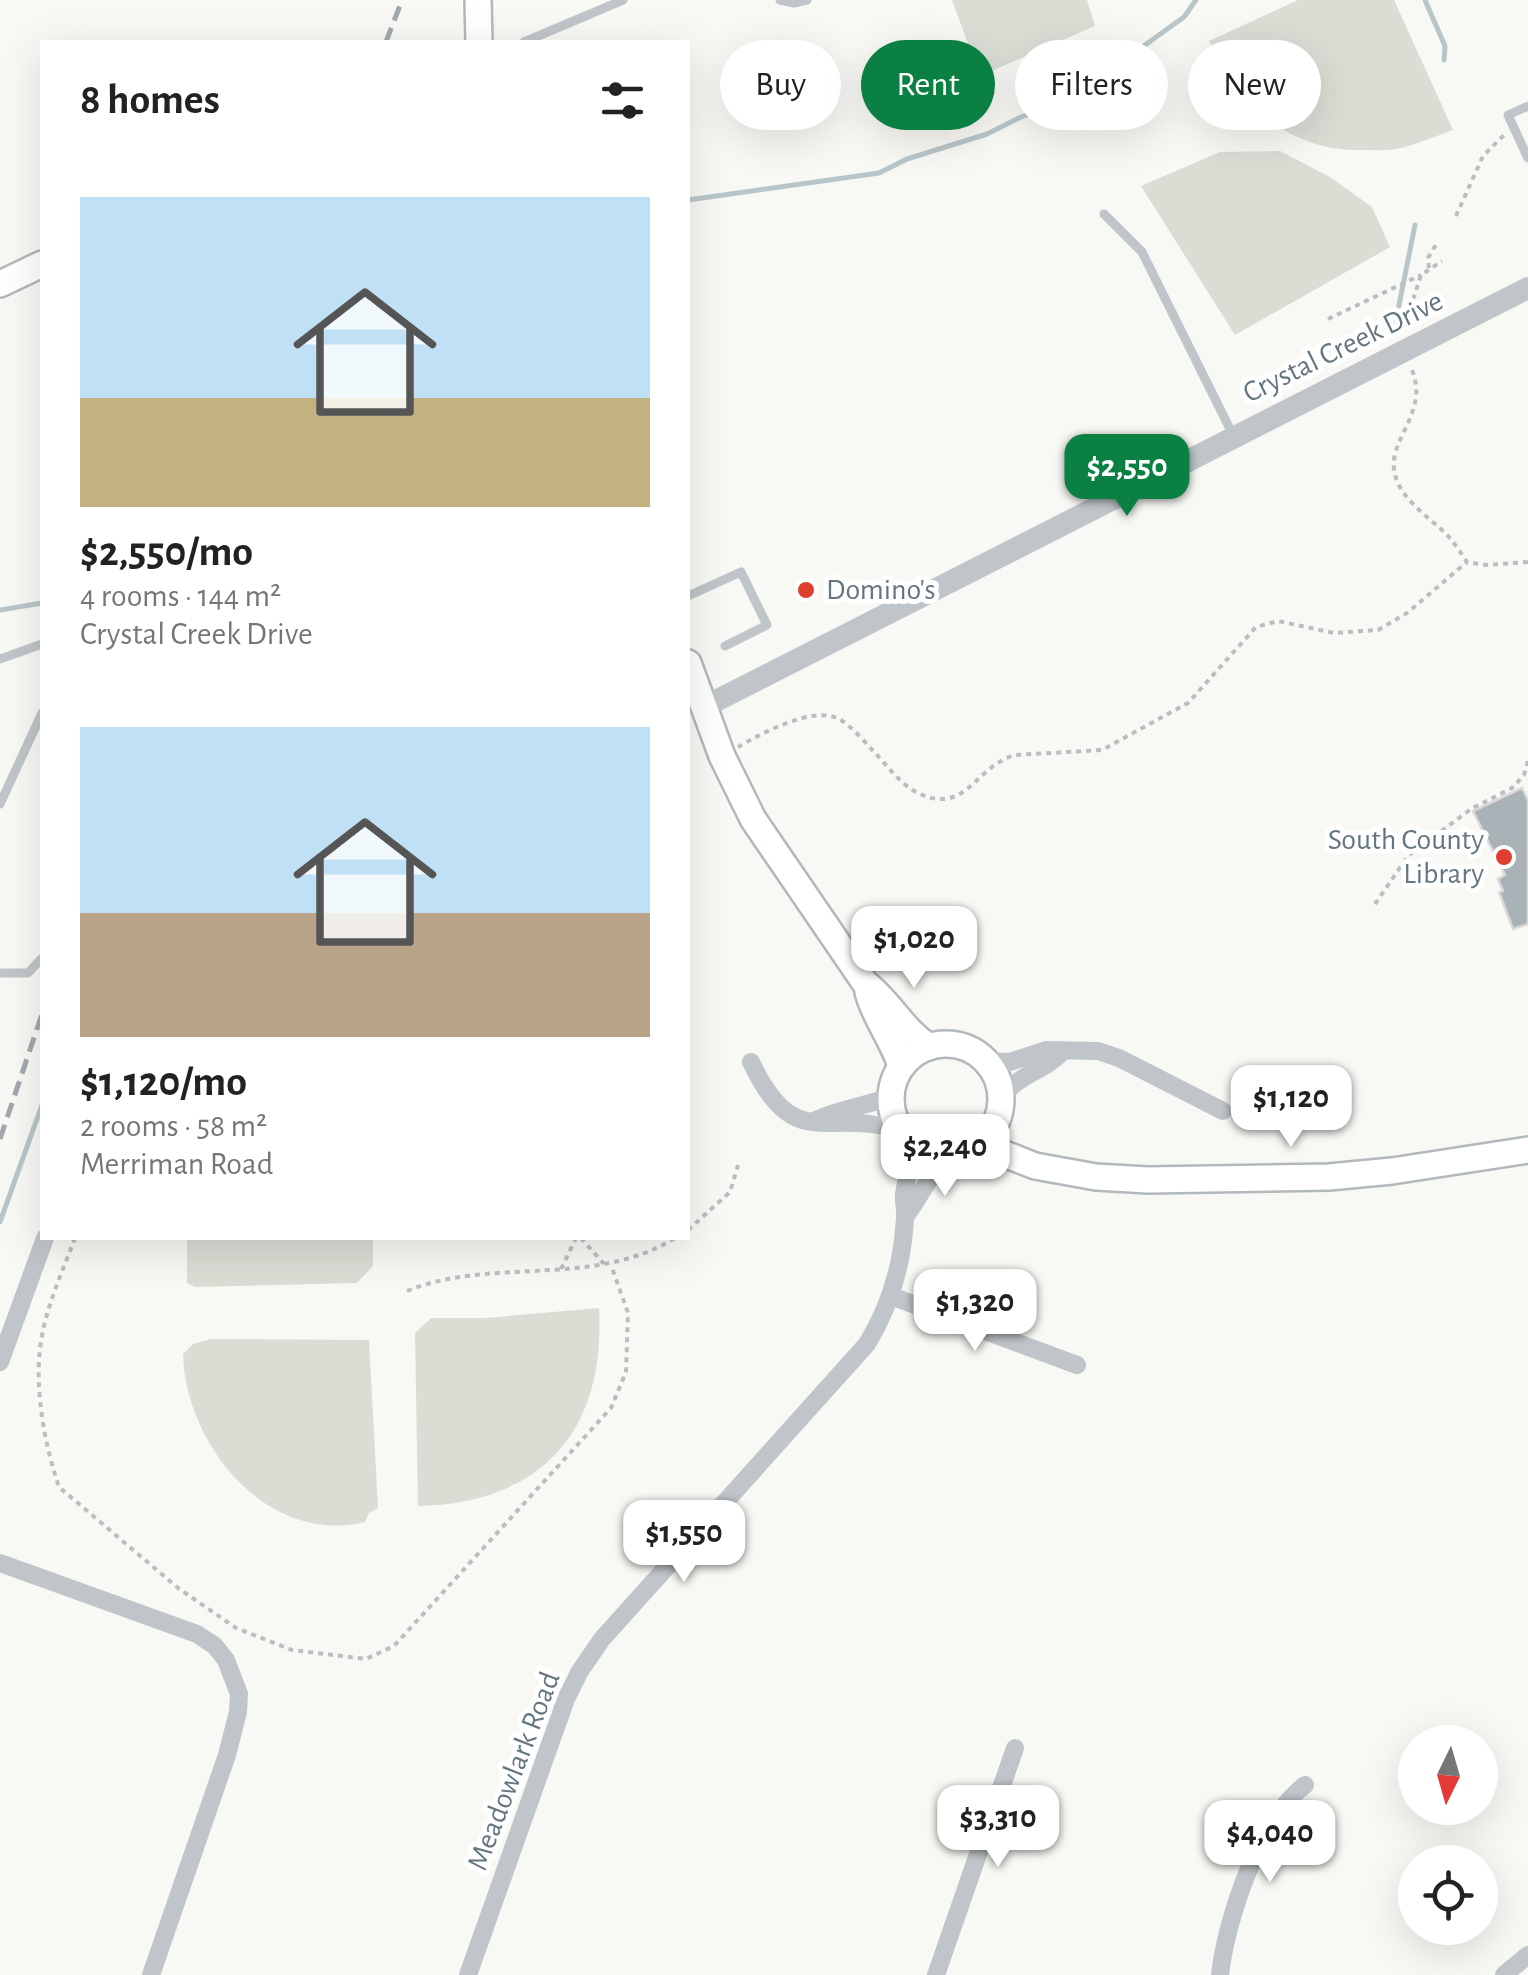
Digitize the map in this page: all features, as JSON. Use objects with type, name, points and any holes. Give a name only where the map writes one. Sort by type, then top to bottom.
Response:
[{"type":"main road","points":[[478,0],[479,40]]},
{"type":"main road","points":[[0,284],[40,265]]},
{"type":"main road","points":[[690,668],[722,756],[753,819],[865,983],[886,999],[914,1037],[929,1046]]},
{"type":"main road","points":[[865,983],[872,1008],[894,1044],[901,1066]]},
{"type":"main road","points":[[1051,1167],[1014,1138],[994,1072],[986,1062],[960,1046],[929,1046],[901,1066],[890,1096],[895,1121],[905,1136],[933,1153],[992,1150],[1034,1166],[1119,1179],[1329,1177],[1528,1150]]},
{"type":"main road","points":[[966,1150],[990,1132],[1001,1105]]},
{"type":"street","name":"Crystal Creek Drive","points":[[704,707],[1528,288]]},
{"type":"street","points":[[986,1062],[1010,1062],[1046,1050],[1081,1048],[1119,1058],[1223,1111]]},
{"type":"street","points":[[1001,1105],[1010,1085],[1051,1064],[1063,1051]]},
{"type":"street","points":[[751,1062],[764,1092],[778,1108],[795,1118],[835,1126],[871,1124],[905,1136]]},
{"type":"street","points":[[814,1121],[890,1096]]},
{"type":"street","name":"Meadowlark Road","points":[[468,1975],[566,1700],[580,1671],[602,1640],[867,1344],[891,1296],[912,1161],[905,1136]]},
{"type":"street","name":"Meadowlark Road","points":[[905,1218],[939,1165],[966,1150]]},
{"type":"street","points":[[0,1362],[44,1240]]},
{"type":"street","points":[[891,1296],[1077,1365]]},
{"type":"street","points":[[0,1563],[197,1634],[215,1646],[234,1676],[238,1712],[227,1755],[151,1975]]},
{"type":"street","points":[[936,1975],[1015,1748]]},
{"type":"street","points":[[1220,1975],[1235,1910],[1267,1828],[1279,1809],[1304,1785]]},
{"type":"street","points":[[1504,1975],[1528,1955]]},
{"type":"lane","points":[[529,40],[624,0]]},
{"type":"lane","points":[[780,0],[807,0]]},
{"type":"lane","points":[[1528,106],[1508,115],[1528,158]]},
{"type":"lane","points":[[1104,214],[1142,252],[1233,435]]},
{"type":"lane","points":[[690,595],[741,572],[767,625],[724,646]]},
{"type":"lane","points":[[0,659],[40,645]]},
{"type":"lane","points":[[0,804],[40,718]]},
{"type":"lane","points":[[0,973],[28,973],[40,960]]},
{"type":"path","points":[[1456,216],[1483,156],[1496,140],[1514,129]]},
{"type":"path","points":[[1430,268],[1428,258],[1437,243]]},
{"type":"path","points":[[1328,319],[1442,261]]},
{"type":"path","points":[[1421,274],[1401,338],[1416,388],[1412,418],[1399,446],[1394,470],[1408,497],[1447,535],[1467,562],[1486,566],[1528,562]]},
{"type":"path","points":[[722,756],[786,724],[831,716],[847,725],[904,784],[927,797],[947,800],[965,792],[985,770],[1015,754],[1115,746],[1150,721],[1188,703],[1256,627],[1278,622],[1334,633],[1378,630],[1407,614],[1467,562]]},
{"type":"path","points":[[1375,904],[1408,856],[1472,809],[1512,788],[1524,775],[1528,761]]},
{"type":"path","points":[[690,1228],[730,1192],[738,1165]]},
{"type":"path","points":[[74,1240],[40,1348],[45,1425],[60,1487],[178,1588],[236,1628],[292,1650],[366,1659],[394,1646],[611,1408],[626,1372],[628,1313],[608,1265],[580,1240]]},
{"type":"path","points":[[561,1268],[577,1240]]},
{"type":"path","points":[[407,1292],[450,1278],[608,1265],[670,1240]]},
{"type":"shaded area","points":[[952,0],[1087,0],[1095,26],[1063,40],[1015,40],[1015,61],[995,69],[995,40],[967,40]]},
{"type":"shaded area","points":[[1298,0],[1394,0],[1453,130],[1388,150],[1312,143],[1285,130],[1321,130],[1321,40],[1211,40]]},
{"type":"shaded area","points":[[1280,151],[1330,177],[1372,207],[1390,247],[1235,335],[1141,186],[1220,152]]},
{"type":"shaded area","points":[[187,1240],[373,1240],[373,1266],[357,1283],[195,1287],[187,1283]]},
{"type":"shaded area","points":[[599,1308],[598,1352],[591,1390],[578,1424],[558,1452],[532,1474],[500,1491],[462,1502],[418,1506],[415,1333],[431,1318],[486,1318]]},
{"type":"shaded area","points":[[211,1339],[369,1340],[378,1508],[369,1513],[365,1522],[329,1525],[295,1518],[264,1503],[215,1453],[187,1388],[183,1354],[193,1344]]},
{"type":"building","name":"South County Library","points":[[1522,788],[1528,800],[1528,924],[1513,929],[1499,892],[1503,891],[1498,879],[1505,875],[1473,811]]},
{"type":"waterway","points":[[690,200],[879,173],[907,159],[987,134],[1021,117],[1104,89],[1138,50],[1184,17],[1196,0]]},
{"type":"waterway","points":[[1425,0],[1445,46],[1444,60]]},
{"type":"waterway","points":[[1393,335],[1415,225]]},
{"type":"waterway","points":[[0,610],[40,603]]},
{"type":"waterway","points":[[0,1222],[40,1111]]},
{"type":"railway","points":[[387,40],[402,0]]},
{"type":"railway","points":[[0,1139],[40,1020]]},
{"type":"place","name":"Domino's","points":[[806,590]]},
{"type":"place","name":"South County Library","points":[[1504,857]]}]
